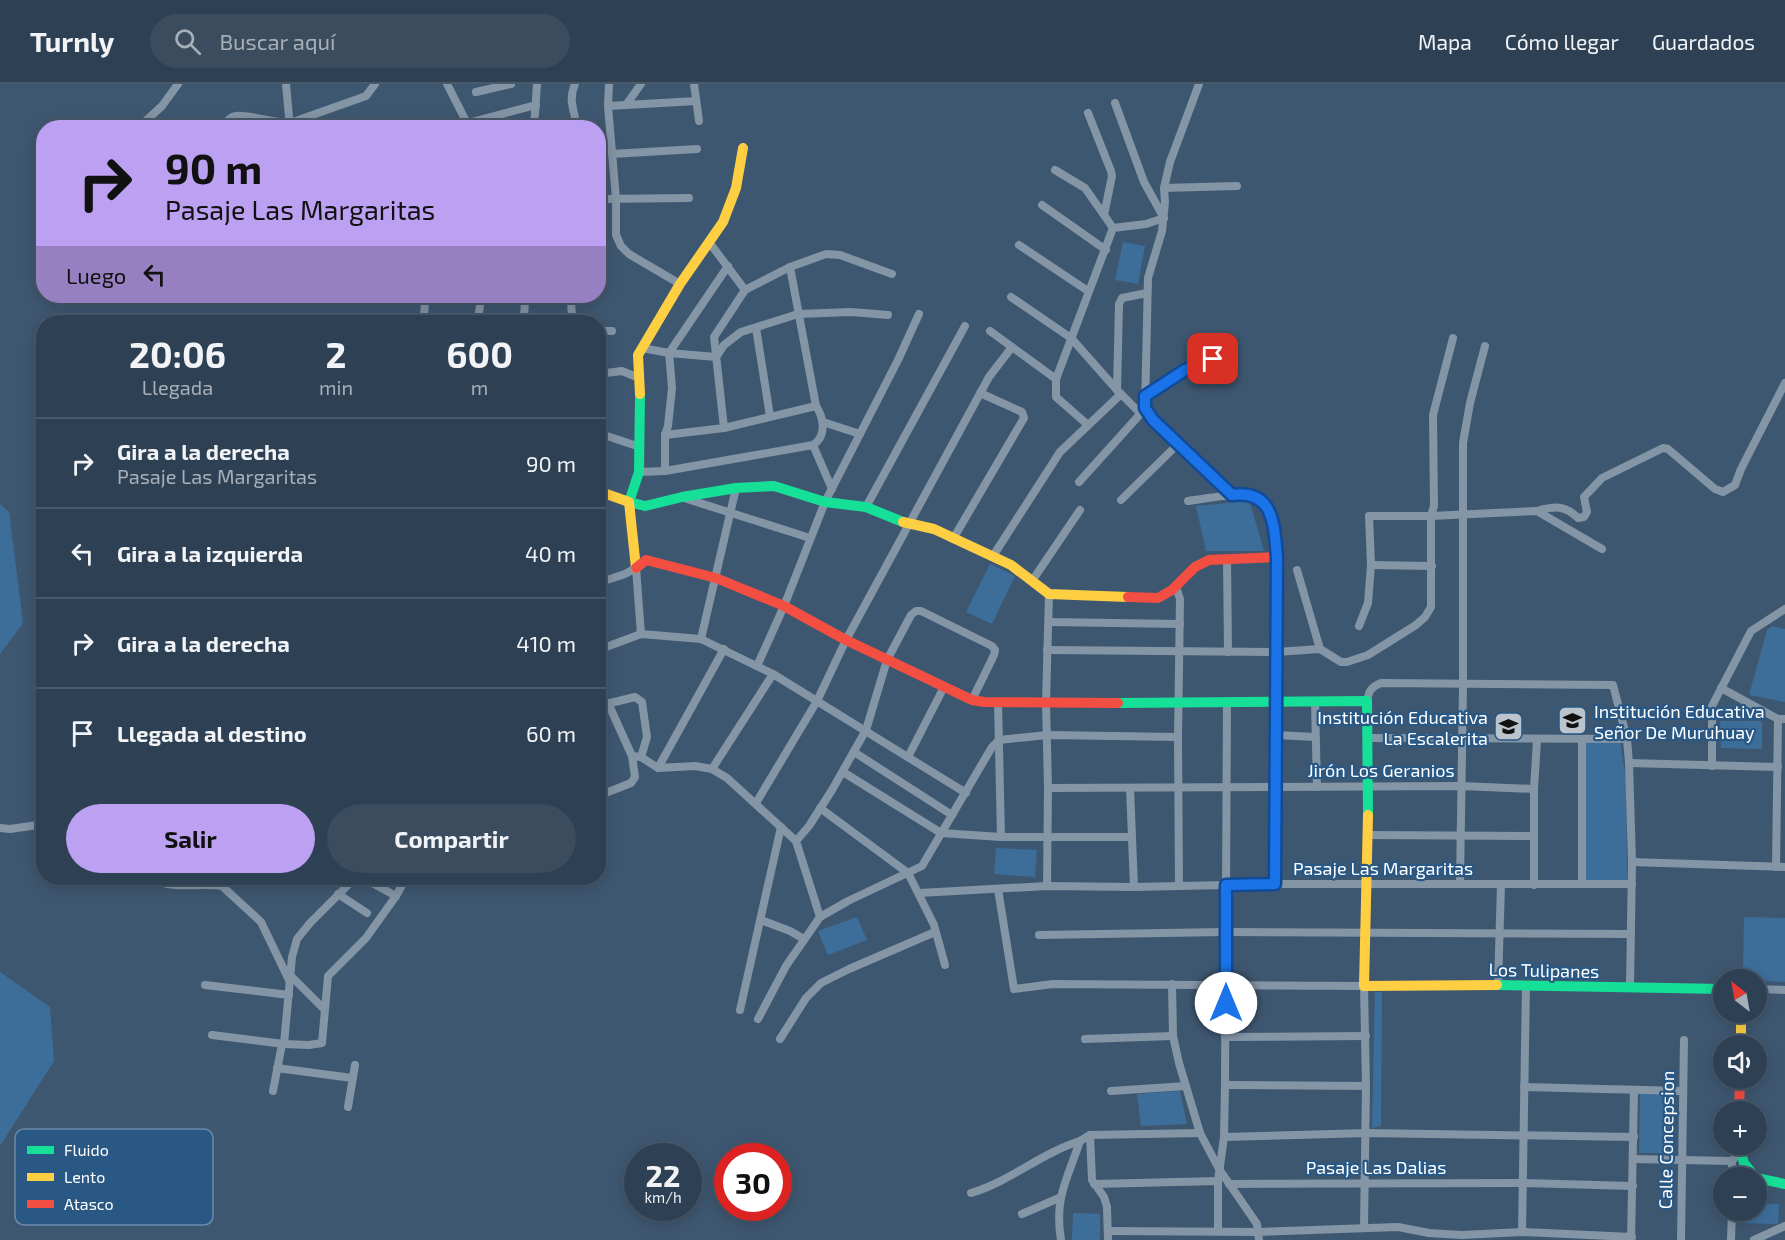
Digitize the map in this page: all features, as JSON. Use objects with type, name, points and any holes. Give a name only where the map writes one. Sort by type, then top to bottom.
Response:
[{"type":"street","points":[[147,120],[162,106],[178,84]]},
{"type":"street","points":[[286,84],[290,120]]},
{"type":"street","points":[[303,120],[366,96],[375,84]]},
{"type":"street","points":[[447,84],[465,120]]},
{"type":"street","points":[[476,92],[511,84]]},
{"type":"street","points":[[535,120],[537,84]]},
{"type":"street","points":[[575,84],[571,96],[576,120]]},
{"type":"street","points":[[609,84],[608,106],[616,199],[616,235],[621,246],[629,254],[680,284]]},
{"type":"street","points":[[626,105],[641,84]]},
{"type":"street","points":[[694,84],[699,121]]},
{"type":"street","points":[[1079,482],[1143,411],[1148,278],[1162,231],[1164,188],[1170,162],[1198,84]]},
{"type":"street","points":[[608,106],[696,101]]},
{"type":"street","points":[[1115,104],[1144,182],[1164,218]]},
{"type":"street","points":[[485,120],[536,105]]},
{"type":"street","points":[[1088,113],[1112,176],[1104,215]]},
{"type":"street","points":[[229,120],[239,114],[262,120]]},
{"type":"street","points":[[641,634],[629,502],[639,472],[638,355],[680,284],[723,222],[736,188],[743,148]]},
{"type":"street","points":[[612,154],[697,149]]},
{"type":"street","points":[[1055,170],[1085,188],[1113,228]]},
{"type":"street","points":[[1164,188],[1237,186]]},
{"type":"street","points":[[606,199],[689,198]]},
{"type":"street","points":[[1042,205],[1106,250]]},
{"type":"street","points":[[1113,228],[1146,224],[1164,218]]},
{"type":"street","points":[[1088,425],[1056,397],[1056,379],[1113,228]]},
{"type":"street","points":[[709,242],[745,290]]},
{"type":"street","points":[[1019,245],[1088,291]]},
{"type":"street","points":[[724,428],[714,337],[745,290],[790,267],[826,254],[840,255],[892,274]]},
{"type":"street","points":[[664,471],[664,435],[668,426],[672,388],[669,353],[728,266]]},
{"type":"street","points":[[639,472],[664,471],[813,445],[820,437],[824,422],[816,406],[790,267]]},
{"type":"street","points":[[993,556],[1060,452],[1119,392],[1119,303],[1122,298],[1147,293]]},
{"type":"street","points":[[1011,297],[1071,338],[1119,392],[1153,420],[1232,495]]},
{"type":"street","points":[[716,357],[724,345],[741,332],[798,314],[851,312],[888,315]]},
{"type":"street","points":[[757,666],[784,606],[825,502],[919,314]]},
{"type":"street","points":[[866,507],[965,326]]},
{"type":"street","points":[[756,328],[770,416]]},
{"type":"street","points":[[990,331],[1056,379]]},
{"type":"street","points":[[606,332],[612,332]]},
{"type":"street","points":[[1047,650],[1276,652],[1320,649],[1341,662],[1347,662],[1368,655],[1416,625],[1431,607],[1431,516],[1434,506],[1433,415],[1452,338]]},
{"type":"street","points":[[1460,884],[1463,443],[1470,403],[1485,346]]},
{"type":"street","points":[[756,803],[817,701],[846,640],[989,376],[1012,347]]},
{"type":"street","points":[[642,348],[716,357]]},
{"type":"street","points":[[1145,396],[1185,370],[1213,359],[1228,350]]},
{"type":"street","points":[[606,373],[622,371],[639,378]]},
{"type":"street","points":[[1359,626],[1368,603],[1371,565],[1369,516],[1431,516],[1537,511],[1554,506],[1570,510],[1578,518],[1584,517],[1587,512],[1584,497],[1602,478],[1663,448],[1668,449],[1715,489],[1723,492],[1735,485],[1785,383]]},
{"type":"street","points":[[953,539],[1024,418],[1022,412],[980,393]]},
{"type":"street","points":[[664,435],[724,428],[816,406]]},
{"type":"street","points":[[824,422],[860,434]]},
{"type":"street","points":[[606,436],[640,447]]},
{"type":"street","points":[[1121,500],[1178,444]]},
{"type":"street","points":[[813,445],[832,489]]},
{"type":"street","points":[[606,494],[645,506],[682,496],[736,488],[774,486],[825,502],[866,507],[908,524],[934,529],[1011,565],[1048,594],[1158,598],[1168,595],[1201,562],[1277,557]]},
{"type":"street","points":[[701,639],[736,488]]},
{"type":"street","points":[[1188,501],[1232,495],[1255,495],[1264,502],[1275,528],[1277,557],[1275,884]]},
{"type":"street","points":[[682,496],[730,514],[810,538]]},
{"type":"street","points":[[1032,581],[1080,510]]},
{"type":"street","points":[[1537,511],[1602,549]]},
{"type":"street","points":[[1227,559],[1228,652]]},
{"type":"street","points":[[606,580],[636,568],[646,560],[716,578],[784,606],[846,640],[972,700],[1178,704],[1367,701]]},
{"type":"street","points":[[1371,565],[1432,566]]},
{"type":"street","points":[[1297,570],[1320,649]]},
{"type":"street","points":[[1176,587],[1180,599],[1179,886]]},
{"type":"street","points":[[1047,886],[1048,594]]},
{"type":"street","points":[[1713,766],[1712,706],[1751,631],[1785,609]]},
{"type":"street","points":[[795,841],[809,826],[866,730],[887,660],[911,615],[916,611],[921,611],[992,646],[995,650],[972,700]]},
{"type":"street","points":[[1048,622],[1180,624]]},
{"type":"street","points":[[606,647],[641,634],[701,639],[773,674],[966,793]]},
{"type":"street","points":[[658,768],[724,650]]},
{"type":"street","points":[[712,769],[773,674]]},
{"type":"street","points":[[1364,1228],[1366,1036],[1364,933],[1369,788],[1367,701],[1369,692],[1374,686],[1381,683],[1613,685],[1627,739],[1629,763],[1632,862],[1630,987]]},
{"type":"street","points":[[908,757],[944,687]]},
{"type":"street","points":[[1632,862],[1780,867],[1778,767],[1781,719],[1721,688]]},
{"type":"street","points":[[606,793],[634,781],[636,777],[636,757],[608,703],[635,697],[642,702],[647,737],[636,757]]},
{"type":"street","points":[[998,702],[1001,837]]},
{"type":"street","points":[[1315,702],[1317,787]]},
{"type":"street","points":[[1218,1231],[1218,1181],[1224,1137],[1225,1085],[1227,703]]},
{"type":"street","points":[[758,1019],[786,966],[820,917],[922,866],[992,747],[999,740],[1047,735],[1178,737]]},
{"type":"street","points":[[1276,735],[1315,736]]},
{"type":"street","points":[[1368,738],[1627,739]]},
{"type":"street","points":[[1534,885],[1533,789],[1537,740]]},
{"type":"street","points":[[1582,740],[1582,884]]},
{"type":"street","points":[[854,752],[952,815]]},
{"type":"street","points":[[636,757],[658,768],[695,766],[712,769],[727,778],[756,803],[795,841],[820,917]]},
{"type":"street","points":[[1629,763],[1778,767]]},
{"type":"street","points":[[843,772],[941,833],[1048,838],[1130,837]]},
{"type":"street","name":"Jirón Los Geranios","points":[[1048,788],[1461,786],[1533,789]]},
{"type":"street","points":[[1130,788],[1130,837],[1134,887]]},
{"type":"street","points":[[820,808],[908,873],[934,925],[945,965]]},
{"type":"street","points":[[0,828],[36,825]]},
{"type":"street","points":[[740,1010],[781,827]]},
{"type":"street","points":[[1368,835],[1534,836]]},
{"type":"street","points":[[1498,986],[1501,884]]},
{"type":"street","name":"Pasaje Las Margaritas","points":[[919,893],[1047,886],[1632,884]]},
{"type":"street","points":[[181,885],[222,886],[261,922],[290,978],[324,1009]]},
{"type":"street","points":[[273,1090],[283,1044],[291,957],[297,939],[348,885]]},
{"type":"street","points":[[376,885],[396,896]]},
{"type":"street","points":[[212,1035],[283,1044],[322,1043],[328,976],[366,939],[402,885]]},
{"type":"street","points":[[998,889],[1014,988],[1053,984],[1364,986]]},
{"type":"street","points":[[338,894],[367,913]]},
{"type":"street","points":[[761,921],[790,931],[804,939]]},
{"type":"street","points":[[780,1039],[806,998],[822,983],[935,932]]},
{"type":"street","points":[[1039,935],[1631,934]]},
{"type":"street","points":[[1172,984],[1173,1036],[1200,1134],[1229,1184],[1257,1224],[1259,1236]]},
{"type":"street","points":[[205,985],[289,995]]},
{"type":"street","points":[[1522,1232],[1526,985]]},
{"type":"street","name":"Los Tulipanes","points":[[1364,986],[1526,985],[1713,989]]},
{"type":"street","points":[[1767,989],[1785,990]]},
{"type":"street","points":[[1085,1039],[1173,1036]]},
{"type":"street","points":[[1225,1037],[1366,1036]]},
{"type":"street","name":"Calle Concepsion","points":[[1681,1240],[1684,1040]]},
{"type":"street","points":[[348,1107],[355,1065]]},
{"type":"street","points":[[278,1068],[352,1078]]},
{"type":"street","points":[[1225,1085],[1366,1086]]},
{"type":"street","points":[[1111,1091],[1186,1086]]},
{"type":"street","points":[[1524,1086],[1683,1091]]},
{"type":"street","points":[[1090,1135],[1092,1180],[1104,1197],[1107,1208],[1108,1235],[1218,1231],[1259,1236],[1398,1227],[1463,1238],[1522,1232],[1631,1239],[1634,1091]]},
{"type":"street","points":[[1224,1137],[1365,1133],[1634,1137]]},
{"type":"street","points":[[971,1193],[996,1185],[1061,1147],[1090,1135],[1200,1134]]},
{"type":"street","points":[[1061,1240],[1058,1220],[1059,1198],[1080,1141]]},
{"type":"street","points":[[1633,1159],[1682,1161],[1719,1155]]},
{"type":"street","points":[[1767,1180],[1785,1184]]},
{"type":"street","points":[[1095,1184],[1218,1181]]},
{"type":"street","name":"Pasaje Las Dalias","points":[[1229,1184],[1522,1183],[1633,1186]]},
{"type":"street","points":[[1022,1214],[1059,1198]]},
{"type":"street","points":[[1731,1240],[1732,1221]]},
{"type":"street","points":[[1754,1240],[1785,1226]]},
{"type":"shaded area","points":[[1123,242],[1145,246],[1138,284],[1115,280]]},
{"type":"shaded area","points":[[1248,501],[1264,551],[1206,551],[1196,506]]},
{"type":"shaded area","points":[[0,504],[9,512],[23,623],[0,654]]},
{"type":"shaded area","points":[[990,564],[1015,576],[992,624],[966,612]]},
{"type":"shaded area","points":[[1772,626],[1785,629],[1785,702],[1749,695],[1767,630]]},
{"type":"shaded area","points":[[1720,721],[1762,721],[1762,749],[1721,748]]},
{"type":"shaded area","points":[[1620,740],[1626,780],[1627,881],[1585,882],[1586,741]]},
{"type":"shaded area","points":[[996,848],[1037,850],[1035,877],[994,874]]},
{"type":"shaded area","points":[[857,917],[867,940],[828,955],[818,931]]},
{"type":"shaded area","points":[[1744,917],[1785,918],[1785,982],[1767,981],[1767,969],[1743,969]]},
{"type":"shaded area","points":[[0,972],[50,1007],[54,1061],[0,1146]]},
{"type":"shaded area","points":[[1375,992],[1382,992],[1381,1126],[1372,1128]]},
{"type":"shaded area","points":[[1180,1091],[1187,1124],[1141,1126],[1137,1094]]},
{"type":"shaded area","points":[[1640,1094],[1674,1094],[1674,1153],[1639,1153]]},
{"type":"shaded area","points":[[1767,1203],[1779,1204],[1778,1224],[1741,1223],[1741,1221],[1767,1221]]},
{"type":"shaded area","points":[[1073,1213],[1100,1214],[1100,1240],[1072,1240]]},
{"type":"traffic: fast","points":[[640,394],[639,472],[629,502],[645,506],[736,488],[774,486],[825,502],[866,507],[903,522]]},
{"type":"traffic: fast","points":[[1118,703],[1367,701],[1368,815]]},
{"type":"traffic: fast","points":[[1497,985],[1713,989]]},
{"type":"traffic: fast","points":[[1741,1155],[1747,1167]]},
{"type":"traffic: fast","points":[[1767,1180],[1785,1184]]},
{"type":"traffic: slow","points":[[640,394],[638,355],[680,284],[723,222],[736,188],[743,148]]},
{"type":"traffic: slow","points":[[606,494],[629,502],[636,568]]},
{"type":"traffic: slow","points":[[903,522],[934,529],[1011,565],[1049,594],[1128,597]]},
{"type":"traffic: slow","points":[[1368,815],[1364,986],[1497,985]]},
{"type":"traffic: slow","points":[[1741,1023],[1741,1035]]},
{"type":"traffic: jam","points":[[1128,597],[1158,598],[1172,590],[1195,567],[1209,560],[1277,557]]},
{"type":"traffic: jam","points":[[636,568],[646,560],[716,578],[784,606],[846,640],[972,700],[1118,703]]},
{"type":"traffic: jam","points":[[1739,1101],[1740,1089]]},
{"type":"place","name":"Institución Educativa Señor De Muruhuay","points":[[1573,721]]},
{"type":"place","name":"Institución Educativa La Escalerita","points":[[1509,727]]},
{"type":"route","points":[[1213,359],[1185,370],[1145,396],[1145,408],[1153,420],[1232,495],[1255,495],[1264,502],[1275,528],[1277,703],[1275,884],[1226,885],[1226,1003]]}]
